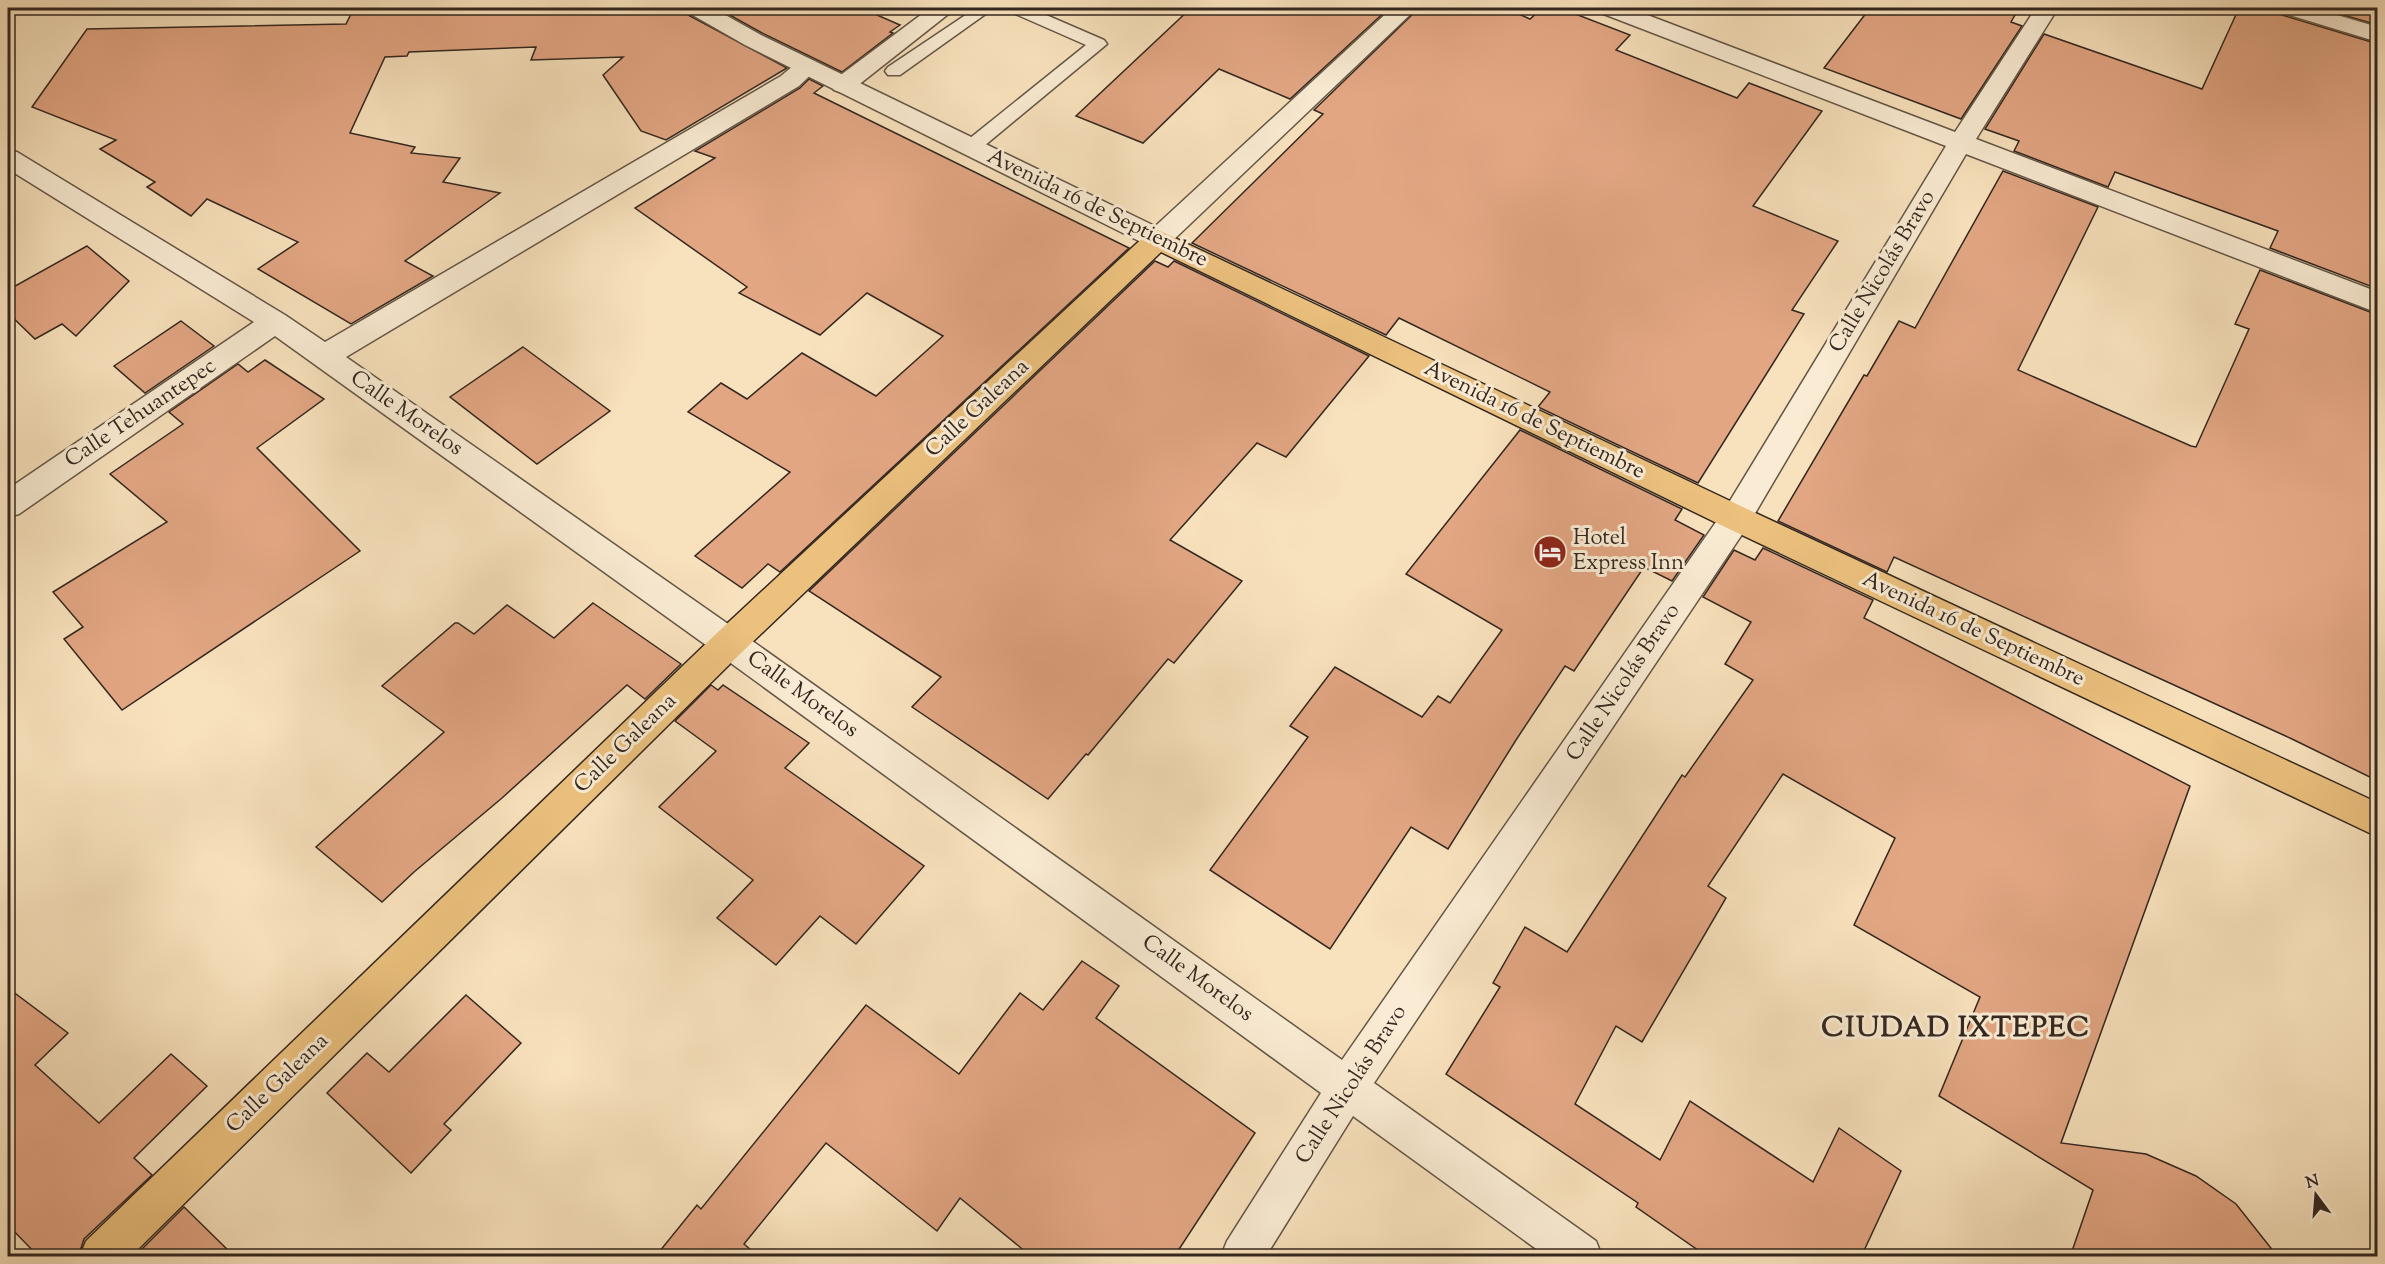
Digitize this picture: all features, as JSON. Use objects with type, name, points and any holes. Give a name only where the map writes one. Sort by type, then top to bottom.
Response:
[{"type":"main road","name":"Avenida 16 de Septiembre","points":[[1158,239],[1736,518],[2378,821]]},
{"type":"main road","name":"Calle Galeana","points":[[101,1257],[729,643],[1158,239]]},
{"type":"street","name":"Avenida 16 de Septiembre","points":[[697,8],[753,40],[1158,239]]},
{"type":"street","points":[[843,85],[944,8]]},
{"type":"street","points":[[1158,239],[1404,8]]},
{"type":"street","points":[[1609,8],[2378,303]]},
{"type":"street","name":"Calle Nicolás Bravo","points":[[1242,1257],[1348,1088],[1736,518],[1960,144],[2047,8]]},
{"type":"street","points":[[2291,8],[2378,36]]},
{"type":"street","points":[[324,356],[790,81],[807,67]]},
{"type":"street","name":"Calle Morelos","points":[[8,158],[275,322],[324,356],[729,643],[1581,1257]]},
{"type":"street","name":"Calle Tehuantepec","points":[[8,505],[275,322]]},
{"type":"lane","points":[[894,71],[986,8]]},
{"type":"lane","points":[[971,147],[1098,44],[1017,8]]},
{"type":"building","points":[[354,8],[683,8],[688,15],[787,68],[666,140],[641,131],[603,75],[623,57],[531,60],[536,47],[409,52],[407,56],[385,57],[350,133],[415,147],[411,153],[460,158],[443,182],[500,193],[405,261],[433,276],[351,324],[258,269],[298,242],[207,199],[191,216],[147,187],[155,182],[100,149],[116,140],[32,107],[87,29],[346,24]]},
{"type":"building","points":[[717,8],[861,8],[900,25],[890,32],[893,33],[842,72]]},
{"type":"building","points":[[1191,8],[1389,8],[1290,99],[1219,69],[1143,143],[1076,116]]},
{"type":"building","points":[[1419,8],[1505,8],[1530,19],[1542,8],[1560,8],[1630,35],[1616,50],[1737,98],[1749,83],[1822,111],[1753,206],[1838,241],[1792,310],[1804,314],[1698,483],[1538,407],[1550,392],[1399,318],[1386,335],[1192,243],[1323,114],[1314,110]]},
{"type":"building","points":[[1870,8],[2019,8],[2011,22],[2022,26],[1961,119],[1824,68]]},
{"type":"building","points":[[2239,8],[2277,8],[2282,15],[2378,44],[2378,289],[2270,248],[2278,231],[2115,172],[2108,187],[2014,151],[2019,141],[1985,129],[2044,34],[2202,89]]},
{"type":"building","points":[[2319,8],[2378,8],[2378,25]]},
{"type":"building","points":[[809,79],[823,86],[814,93],[1129,248],[780,572],[768,564],[742,588],[695,556],[790,472],[688,412],[721,383],[747,399],[802,353],[876,396],[943,336],[867,293],[820,335],[739,293],[747,287],[635,208],[715,158],[695,151],[800,88]]},
{"type":"building","points":[[2003,171],[2098,207],[2018,370],[2191,446],[2196,447],[2249,329],[2235,324],[2260,270],[2378,315],[2378,781],[2292,739],[1894,557],[1887,572],[1778,521],[1864,375],[1867,376],[1899,321],[1915,328]]},
{"type":"building","points":[[87,246],[129,281],[76,336],[62,324],[35,339],[8,313],[8,290]]},
{"type":"building","points":[[1155,261],[1168,267],[1174,261],[1369,356],[1286,457],[1257,443],[1170,540],[1242,581],[1174,663],[1168,659],[1048,799],[912,707],[941,677],[809,591]]},
{"type":"building","points":[[181,321],[214,346],[145,393],[114,366]]},
{"type":"building","points":[[523,347],[610,411],[537,464],[450,397]]},
{"type":"building","points":[[265,360],[324,399],[257,448],[360,551],[122,710],[64,639],[83,627],[53,592],[167,522],[110,474],[183,424],[169,412],[238,364],[248,372]]},
{"type":"building","points":[[1520,430],[1682,509],[1675,520],[1704,535],[1672,581],[1644,567],[1574,671],[1565,666],[1448,849],[1411,827],[1330,949],[1210,870],[1308,737],[1290,726],[1335,667],[1422,717],[1438,696],[1450,703],[1502,630],[1406,574]]},
{"type":"building","points":[[1763,548],[1873,600],[1864,618],[2190,786],[2061,1143],[2146,1154],[2196,1176],[2236,1204],[2278,1257],[2070,1257],[2093,1190],[1939,1096],[1980,997],[1854,925],[1895,838],[1783,774],[1708,886],[1726,898],[1642,1042],[1616,1026],[1575,1104],[1660,1160],[1690,1101],[1813,1182],[1839,1128],[1901,1171],[1861,1257],[1708,1257],[1636,1207],[1638,1203],[1446,1074],[1500,987],[1493,983],[1525,927],[1567,952],[1682,775],[1685,777],[1753,680],[1725,664],[1751,622],[1703,597],[1734,550],[1755,560]]},
{"type":"building","points":[[593,603],[681,664],[645,699],[627,685],[382,902],[316,847],[444,732],[382,686],[455,623],[474,634],[507,605],[554,638]]},
{"type":"building","points":[[711,685],[718,690],[723,685],[809,743],[785,768],[924,866],[856,944],[820,916],[776,965],[717,918],[753,880],[659,807],[716,751],[675,721]]},
{"type":"building","points":[[1082,961],[1119,986],[1096,1018],[1255,1133],[1174,1257],[1032,1257],[960,1198],[937,1231],[826,1143],[744,1244],[759,1257],[655,1257],[697,1205],[701,1209],[866,1005],[959,1074],[1020,993],[1043,1010]]},
{"type":"building","points":[[8,988],[68,1033],[35,1065],[99,1123],[171,1054],[207,1086],[134,1158],[152,1175],[84,1239],[78,1257],[39,1257],[8,1225]]},
{"type":"building","points":[[466,995],[521,1043],[444,1124],[451,1130],[411,1173],[327,1093],[367,1053],[389,1072]]},
{"type":"building","points":[[184,1207],[235,1257],[134,1257]]},
{"type":"place","name":"Hotel Express Inn","points":[[1550,552]]},
{"type":"district","name":"CIUDAD IXTEPEC","points":[[1956,1029]]}]
